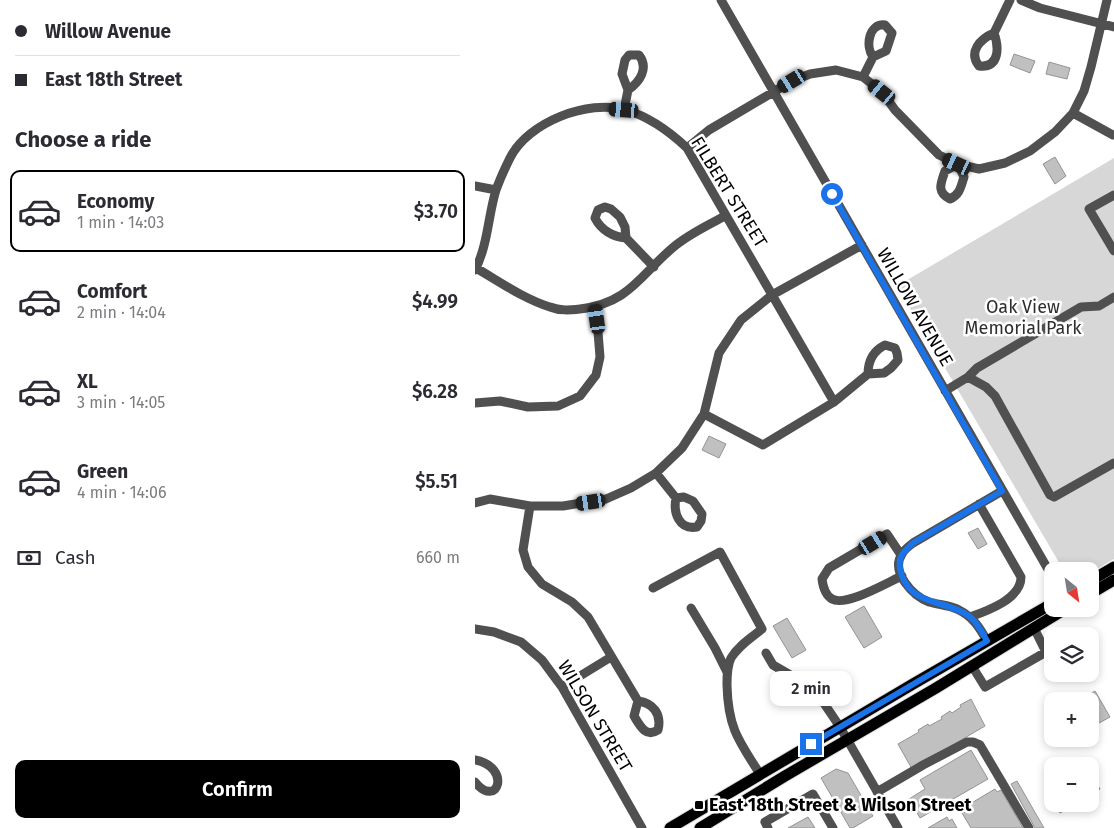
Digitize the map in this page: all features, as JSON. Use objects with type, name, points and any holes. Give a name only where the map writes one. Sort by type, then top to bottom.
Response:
[{"type":"main road","points":[[1099,576],[1114,568]]},
{"type":"main road","points":[[1099,589],[1114,580]]},
{"type":"main road","points":[[670,828],[1044,608]]},
{"type":"main road","points":[[700,828],[1050,618]]},
{"type":"street","name":"WILLOW AVENUE","points":[[721,0],[1044,563]]},
{"type":"street","points":[[994,33],[1009,0]]},
{"type":"street","points":[[1021,0],[1040,8],[1114,27]]},
{"type":"street","points":[[687,148],[709,130],[792,81],[810,74],[836,70],[863,78],[882,92],[895,110],[939,155],[957,164],[979,169],[1005,163],[1030,151],[1055,132],[1073,114],[1084,91],[1107,0]]},
{"type":"street","points":[[863,78],[873,57]]},
{"type":"street","points":[[624,110],[628,90]]},
{"type":"street","name":"FILBERT STREET","points":[[476,269],[487,232],[496,190],[511,156],[527,138],[545,124],[561,116],[581,110],[600,108],[624,110],[653,121],[687,148],[834,402]]},
{"type":"street","points":[[1073,114],[1113,135]]},
{"type":"street","points":[[475,186],[496,190]]},
{"type":"street","points":[[1114,195],[1089,209],[1114,251]]},
{"type":"street","points":[[476,269],[520,294],[552,308],[568,311],[596,307],[624,294],[676,246],[699,230],[725,216]]},
{"type":"street","points":[[626,238],[653,267]]},
{"type":"street","points":[[475,503],[490,499],[530,506],[563,506],[606,499],[631,488],[656,473],[682,448],[704,414],[719,353],[741,320],[772,295],[862,245]]},
{"type":"street","points":[[945,390],[969,377],[977,368],[1081,307],[1099,306],[1114,297]]},
{"type":"street","points":[[475,403],[500,401],[528,407],[558,406],[580,396],[596,376],[600,357],[596,307]]},
{"type":"street","points":[[704,414],[763,445],[834,402],[868,374]]},
{"type":"street","points":[[969,377],[986,387],[995,396],[1050,495],[1053,497],[1114,463]]},
{"type":"street","points":[[656,473],[676,498]]},
{"type":"street","points":[[987,641],[978,625],[958,609],[929,602],[916,595],[905,583],[899,568],[901,555],[913,543],[1002,491]]},
{"type":"street","points":[[970,617],[1001,604],[1019,587],[1021,582],[1021,577],[979,504]]},
{"type":"street","points":[[530,506],[523,550],[528,567],[542,584],[572,602],[588,616],[638,701]]},
{"type":"street","points":[[901,555],[887,534],[829,568],[822,579],[824,590],[832,599],[839,602],[854,598],[902,576]]},
{"type":"street","points":[[653,588],[720,552],[763,629],[740,646],[730,660],[727,672],[728,703],[733,728],[760,774]]},
{"type":"street","points":[[691,608],[727,672]]},
{"type":"street","points":[[972,666],[985,687],[1047,652],[1034,628]]},
{"type":"street","name":"WILSON STREET","points":[[475,629],[494,632],[521,642],[542,660],[561,687],[642,828]]},
{"type":"street","points":[[766,653],[773,665],[804,683],[819,696],[848,740],[898,828]]},
{"type":"street","points":[[561,687],[611,658]]},
{"type":"street","points":[[877,792],[930,761],[967,742],[973,742],[980,745],[1029,828]]},
{"type":"street","points":[[475,760],[485,762],[492,768],[499,779],[496,788],[489,792],[484,791],[475,782]]},
{"type":"street","points":[[768,828],[765,822],[813,794],[833,828]]},
{"type":"green space","name":"Oak View Memorial Park","points":[[1114,158],[1114,559],[1099,568],[1099,562],[1059,562],[897,286]]},
{"type":"building","points":[[1014,54],[1035,61],[1030,73],[1010,65]]},
{"type":"building","points":[[1049,62],[1070,68],[1067,79],[1046,74]]},
{"type":"building","points":[[1055,157],[1066,176],[1055,184],[1043,164]]},
{"type":"building","points":[[709,436],[726,444],[719,458],[702,450]]},
{"type":"building","points":[[978,528],[987,544],[978,549],[968,533]]},
{"type":"building","points":[[864,606],[882,637],[864,648],[845,617]]},
{"type":"building","points":[[787,618],[806,650],[792,658],[773,626]]},
{"type":"building","points":[[1099,698],[1110,717],[1099,723]]},
{"type":"building","points":[[971,699],[985,726],[912,769],[898,744],[919,732],[918,730],[928,724],[929,726],[942,719],[941,717],[950,711],[952,713],[961,707],[960,705]]},
{"type":"building","points":[[971,750],[988,779],[920,818],[909,799],[925,789],[920,780]]},
{"type":"building","points":[[836,769],[848,773],[873,816],[853,828],[850,828],[821,778]]},
{"type":"building","points":[[1017,781],[1044,828],[1035,828],[1011,784]]},
{"type":"building","points":[[995,789],[997,792],[1001,790],[1023,828],[971,828],[962,813],[965,812],[963,808]]},
{"type":"building","points":[[808,817],[815,828],[788,828]]},
{"type":"building","points":[[947,817],[949,821],[952,819],[957,828],[928,828]]},
{"type":"place","name":"East 18th Street & Wilson Street","points":[[699,805]]},
{"type":"route","points":[[811,744],[987,641],[978,625],[958,609],[929,602],[916,595],[905,583],[899,568],[901,555],[913,543],[1002,491],[832,194]]}]
